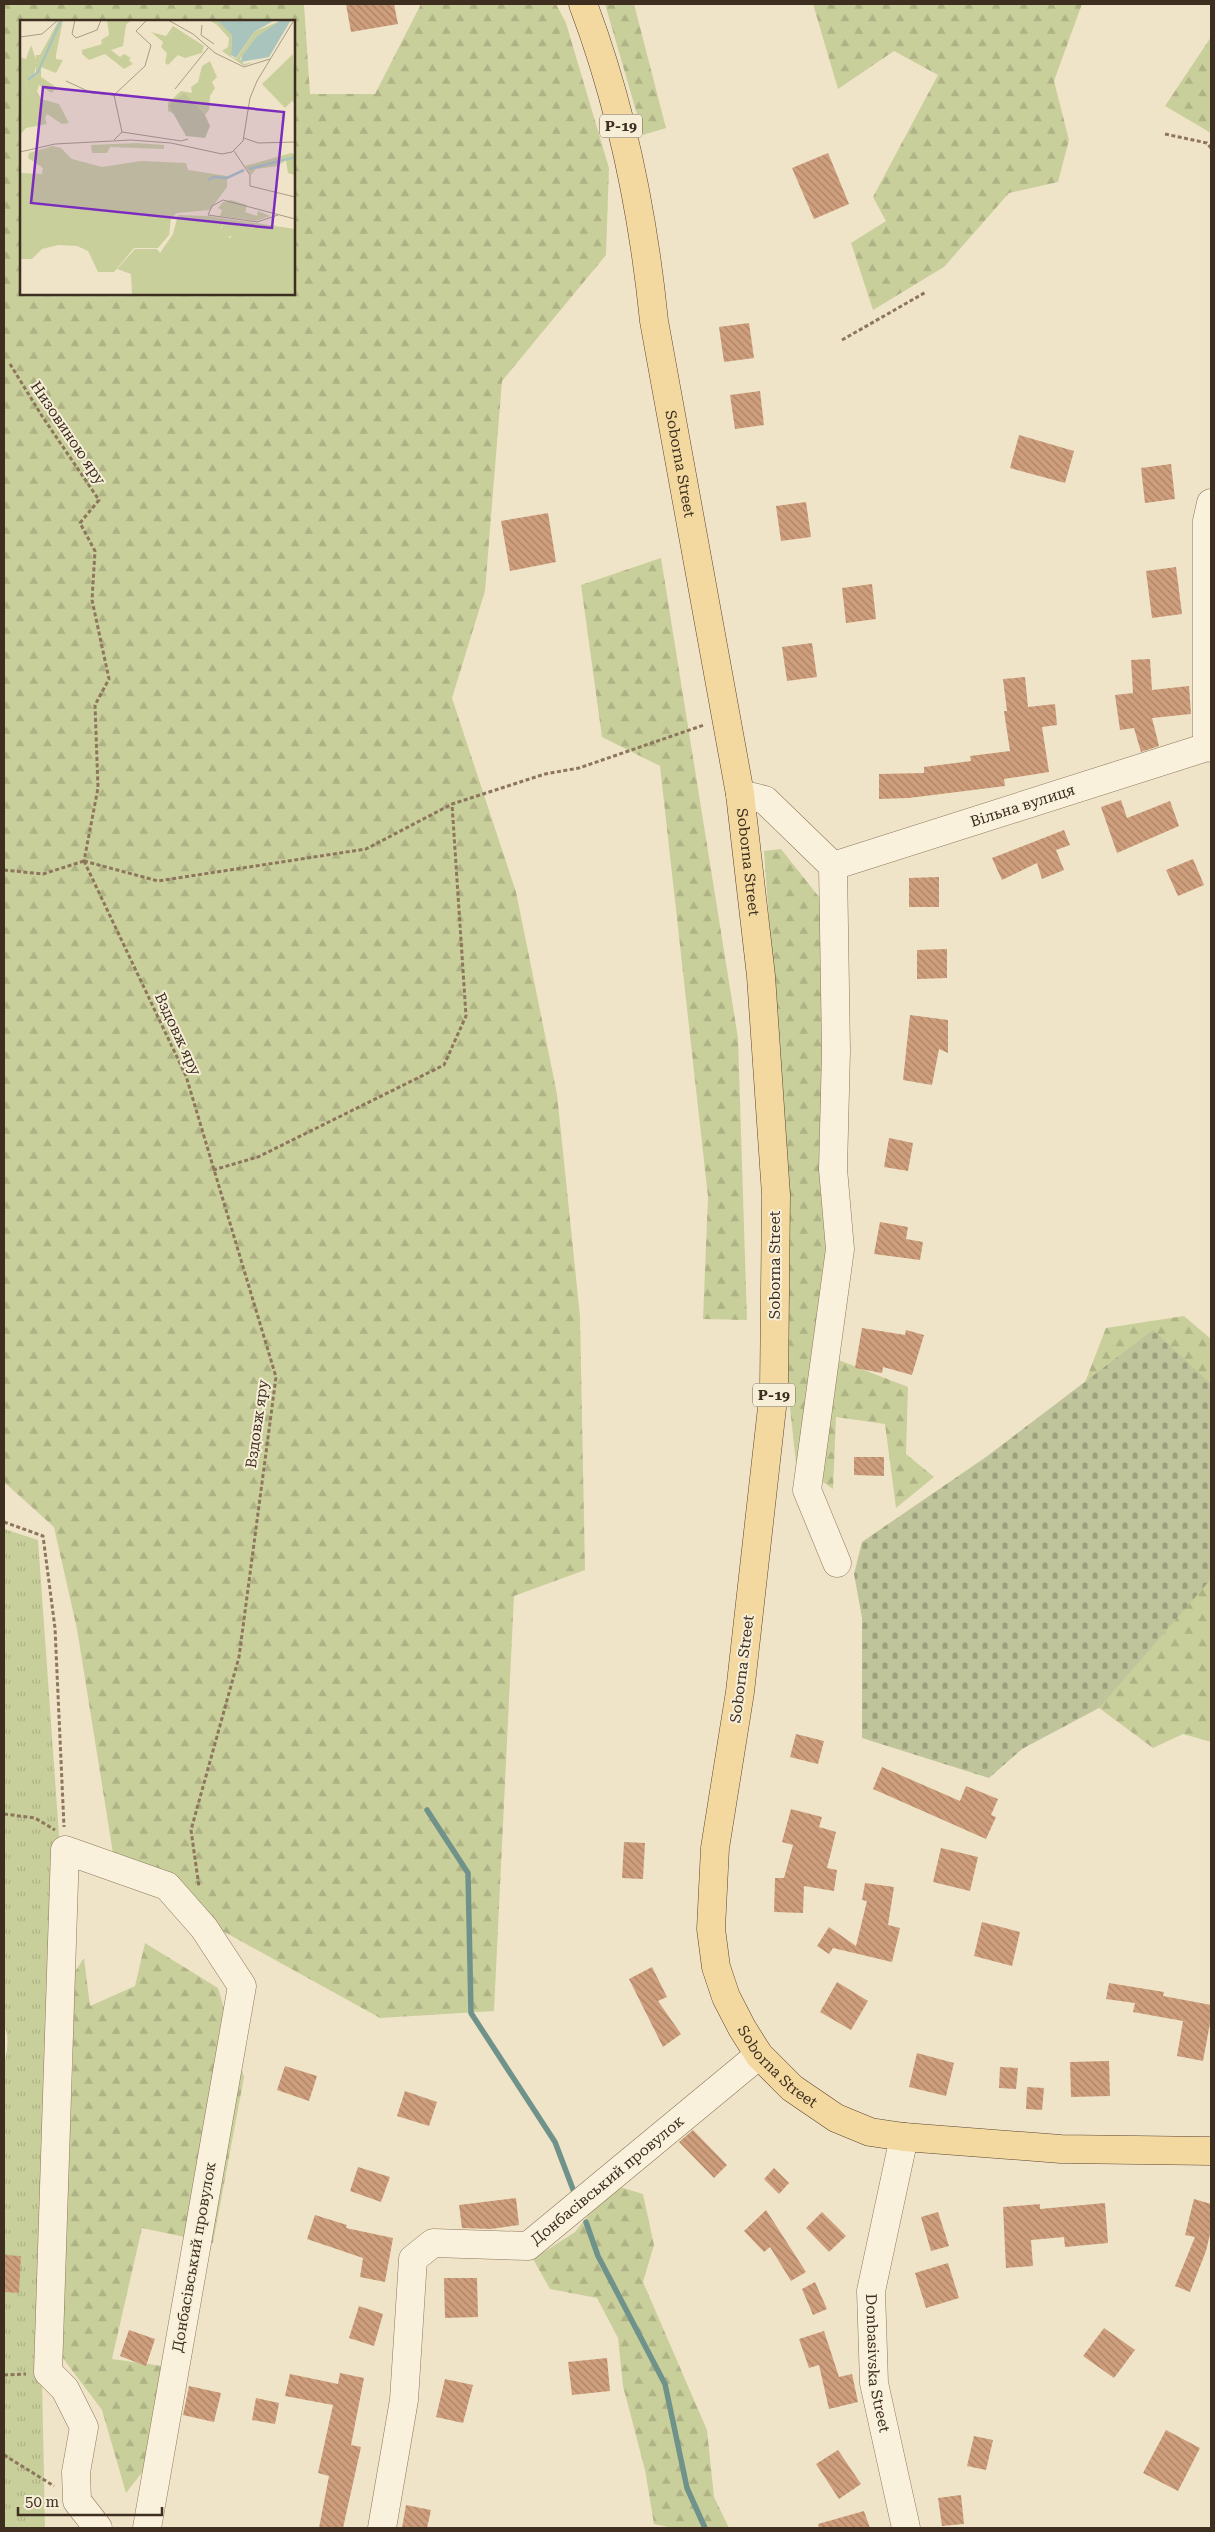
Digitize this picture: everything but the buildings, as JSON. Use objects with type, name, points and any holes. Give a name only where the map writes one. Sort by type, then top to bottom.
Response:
[{"type":"main road","name":"Soborna Street","points":[[583,4],[604,60],[636,185],[647,252],[654,322],[740,794],[761,976],[776,1195],[774,1390],[740,1692],[715,1848],[711,1929],[716,1967],[726,1997],[759,2056],[792,2088],[836,2118],[870,2132],[904,2137],[1061,2149],[1211,2151]]},
{"type":"street","points":[[1209,747],[1207,520],[1211,503]]},
{"type":"street","name":"Вільна вулиця","points":[[833,866],[1209,747]]},
{"type":"street","name":"Soborna Street","points":[[740,794],[765,800],[833,866]]},
{"type":"street","points":[[833,866],[836,1051],[833,1169],[840,1249],[807,1490],[837,1563]]},
{"type":"street","points":[[65,1843],[48,2372],[65,2389],[84,2427],[76,2472],[78,2501],[98,2528]]},
{"type":"street","name":"Донбасівський провулок","points":[[65,1843],[167,1886],[204,1928],[242,1986],[147,2528]]},
{"type":"street","name":"Донбасівський провулок","points":[[382,2528],[404,2400],[413,2259],[433,2243],[528,2246],[759,2056]]},
{"type":"street","name":"Donbasivska Street","points":[[904,2137],[872,2291],[874,2383],[906,2528]]},
{"type":"path","points":[[1165,134],[1207,143],[1211,148]]},
{"type":"path","points":[[842,340],[926,292]]},
{"type":"path","name":"Низовиною яру","points":[[10,364],[42,416],[99,500],[80,523],[95,551],[92,600],[109,679],[95,705],[98,788],[84,861]]},
{"type":"path","points":[[4,870],[43,874],[84,861],[158,881],[366,849],[452,804],[545,774],[579,768],[726,718]]},
{"type":"path","points":[[213,1170],[258,1157],[444,1065],[466,1016],[452,804]]},
{"type":"path","name":"Вздовж яру","points":[[84,861],[186,1076],[276,1377],[239,1657],[191,1830],[199,1889]]},
{"type":"path","points":[[4,1522],[43,1536],[55,1628],[65,1843]]},
{"type":"path","points":[[4,1814],[36,1818],[65,1843]]},
{"type":"path","points":[[4,2455],[78,2501]]},
{"type":"green space","points":[[4,4],[304,4],[310,94],[375,94],[421,4],[556,4],[566,23],[609,168],[606,255],[502,381],[485,591],[452,698],[516,892],[557,1094],[580,1316],[585,1570],[514,1596],[494,2011],[380,2018],[116,1872],[77,1629],[54,1527],[4,1482]]},
{"type":"green space","points":[[605,4],[634,4],[666,128],[643,135]]},
{"type":"green space","points":[[813,4],[1082,4],[1054,81],[1069,140],[1058,182],[1009,193],[944,267],[873,310],[851,243],[886,221],[873,197],[938,75],[894,51],[838,89]]},
{"type":"green space","points":[[1211,37],[1211,133],[1165,106]]},
{"type":"green space","points":[[661,558],[738,1038],[747,1320],[703,1319],[708,1197],[660,766],[602,737],[581,585]]},
{"type":"green space","points":[[781,849],[827,907],[830,1249],[818,1352],[908,1387],[906,1454],[934,1477],[896,1508],[885,1424],[836,1417],[833,1489],[796,1463],[788,1390],[786,1155],[764,851]]},
{"type":"green space","points":[[1184,1316],[1211,1339],[1211,1742],[1183,1734],[1153,1748],[1099,1708],[1132,1590],[1070,1421],[1106,1328]]},
{"type":"green space","points":[[1153,1330],[1211,1384],[1211,1579],[1099,1708],[1022,1749],[989,1778],[862,1738],[862,1618],[854,1574],[862,1542],[986,1457]]},
{"type":"green space","points":[[4,1529],[38,1540],[60,1849],[42,2376],[45,2528],[4,2528],[4,2064],[7,2040],[4,2026]]},
{"type":"green space","points":[[145,1943],[218,1988],[244,2077],[213,2243],[142,2228],[112,2359],[162,2366],[147,2466],[126,2493],[102,2410],[59,2353],[73,2062],[69,1981],[84,1958],[90,2006],[135,1986]]},
{"type":"green space","points":[[613,2185],[643,2194],[654,2245],[643,2282],[707,2430],[714,2497],[729,2528],[673,2528],[654,2524],[645,2470],[623,2386],[618,2338],[597,2298],[550,2289],[533,2259],[575,2232]]},
{"type":"waterway","points":[[427,1810],[468,1873],[471,2013],[555,2142],[574,2192]]},
{"type":"waterway","points":[[586,2222],[598,2256],[665,2384],[687,2488],[705,2528]]}]
